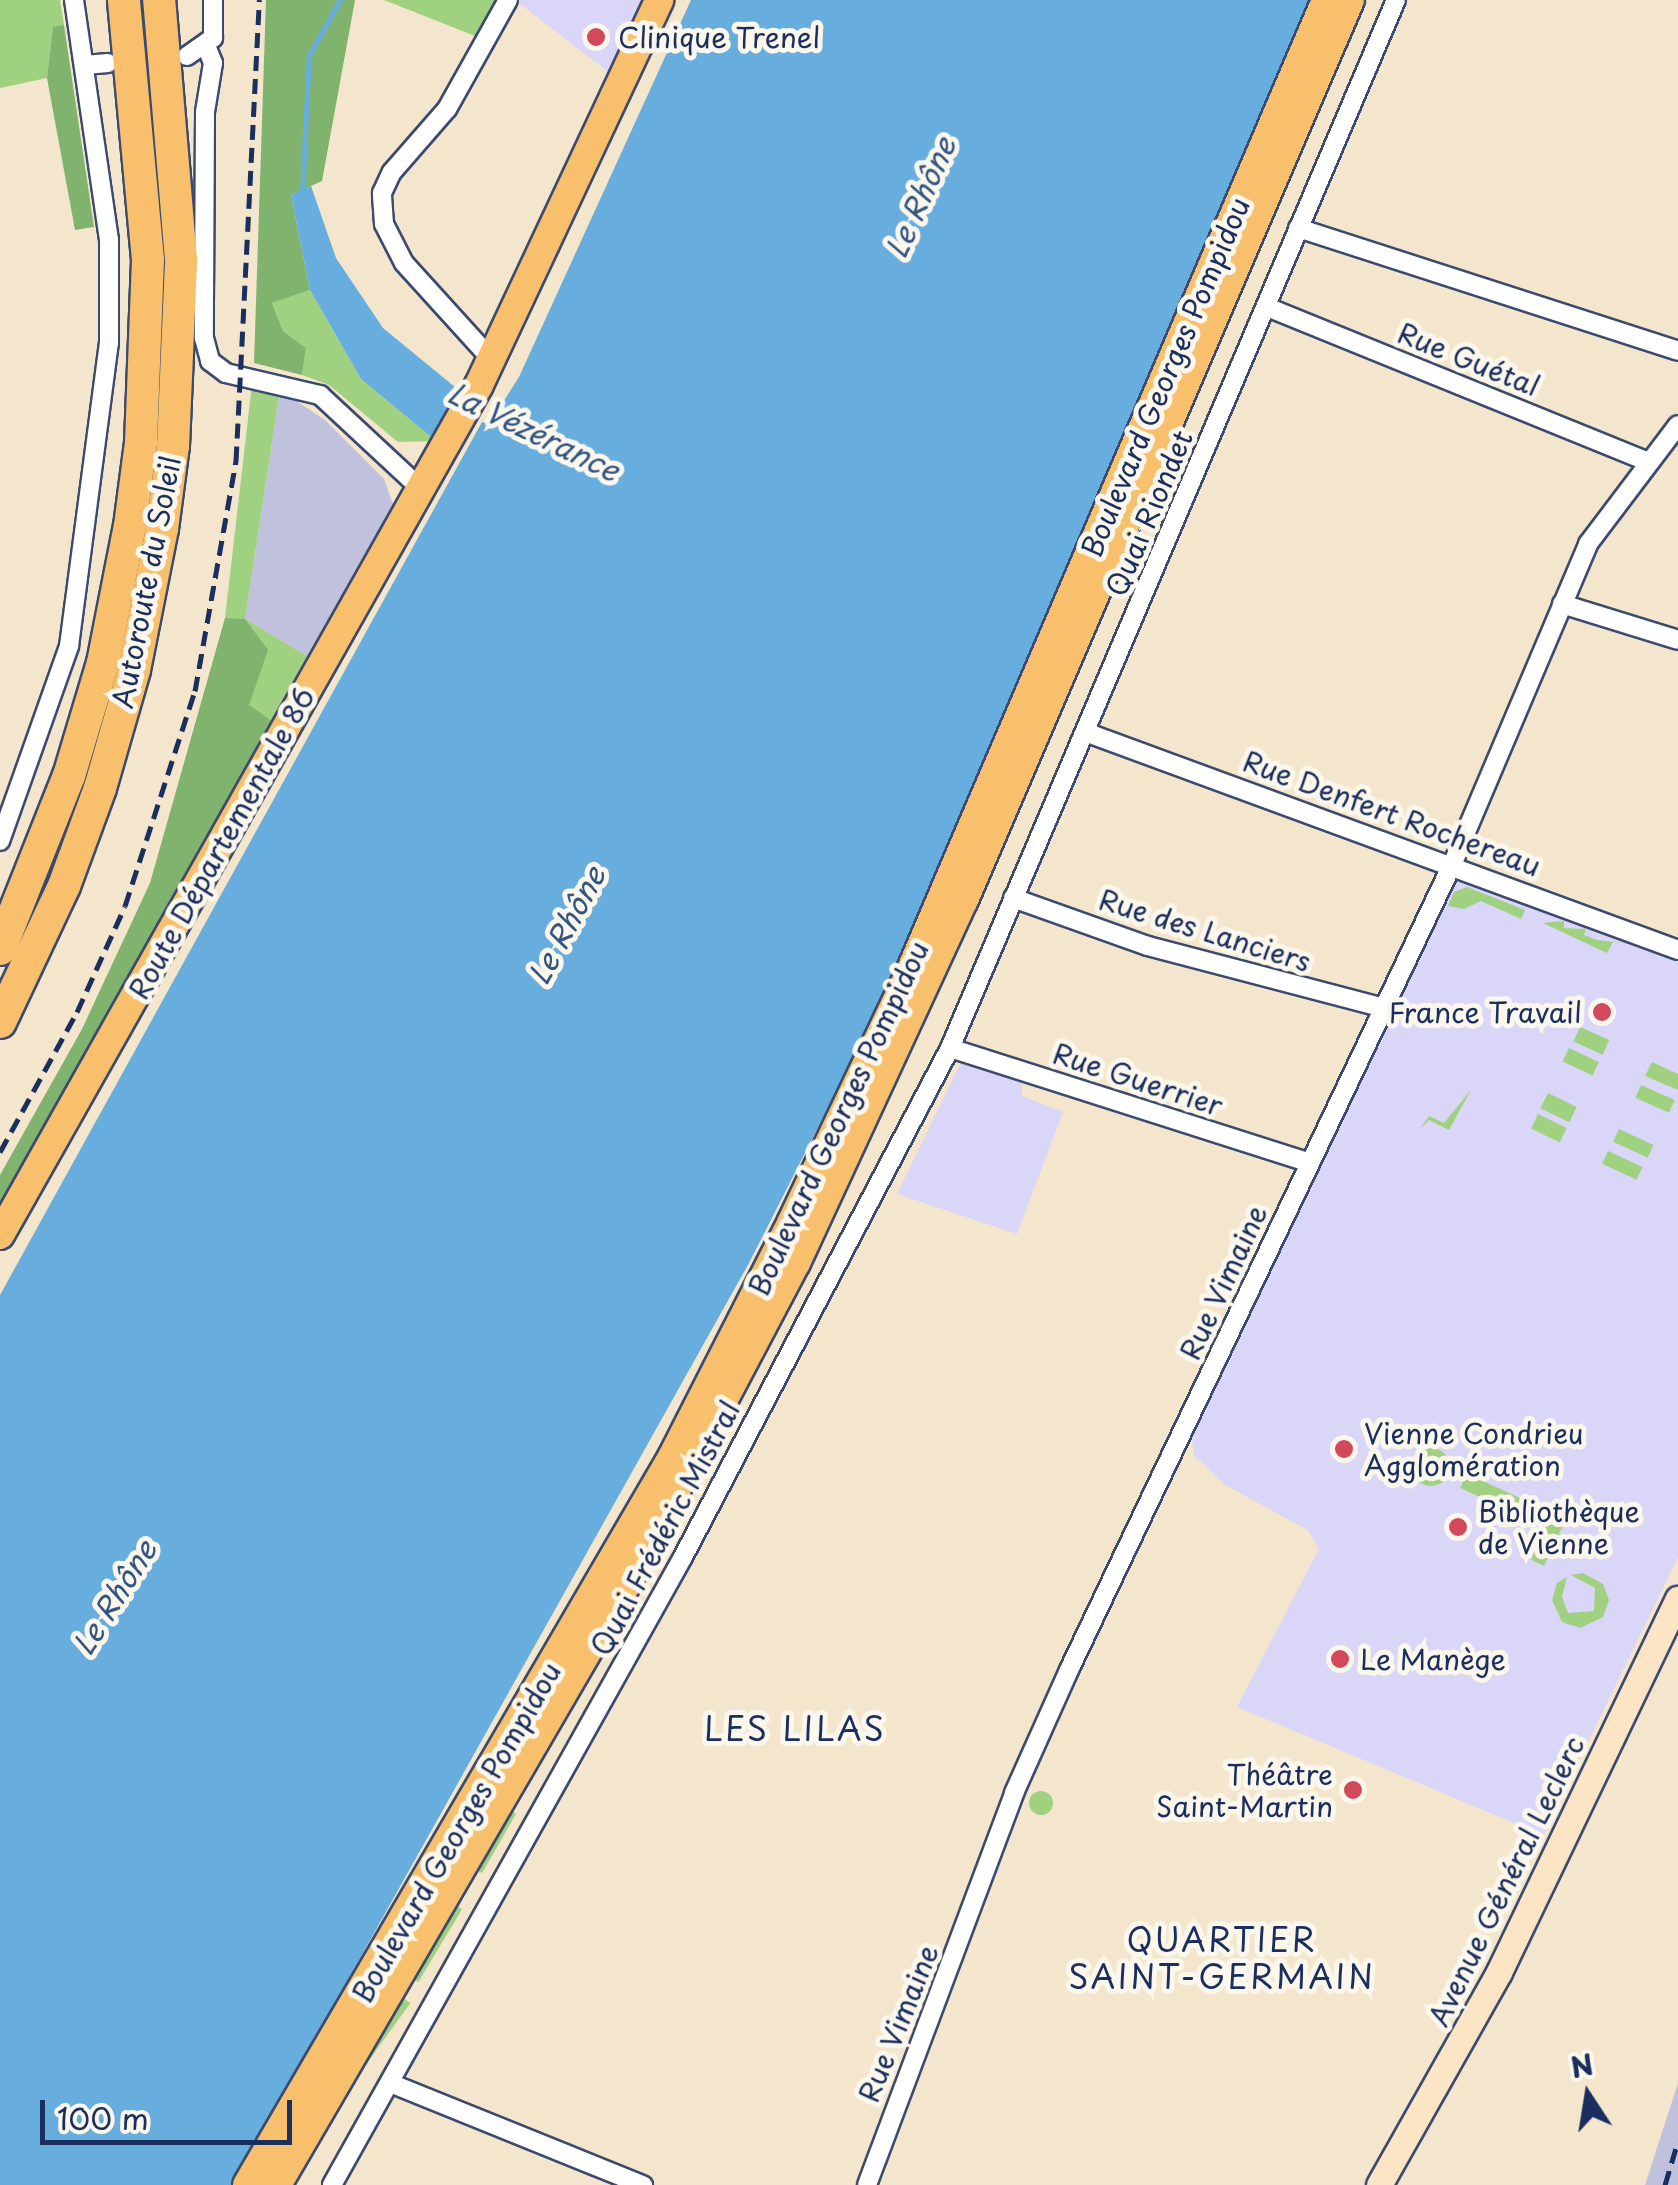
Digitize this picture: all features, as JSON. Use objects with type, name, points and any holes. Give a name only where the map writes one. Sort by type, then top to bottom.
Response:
[{"type":"highway","name":"Autoroute du Soleil","points":[[0,949],[69,776],[103,663],[130,526],[141,442],[148,260],[124,0]]},
{"type":"highway","name":"Autoroute du Soleil","points":[[0,1022],[64,886],[100,788],[134,670],[162,528],[173,446],[181,260],[159,0]]},
{"type":"main road","name":"Route Départementale 86","points":[[0,1235],[485,373],[658,0]]},
{"type":"main road","name":"Boulevard Georges Pompidou","points":[[248,2185],[662,1474],[792,1221],[906,981],[1326,0]]},
{"type":"main road","name":"Boulevard Georges Pompidou","points":[[277,2185],[626,1585],[813,1228],[950,931],[1350,0]]},
{"type":"main road","name":"Avenue Général Leclerc","points":[[1379,2185],[1490,1988],[1678,1599]]},
{"type":"street","points":[[0,841],[70,646],[99,451],[109,240],[74,0]]},
{"type":"street","points":[[213,0],[207,48],[213,64],[206,112],[204,338],[210,361],[226,374],[320,394],[420,489]]},
{"type":"street","points":[[485,373],[404,264],[384,224],[382,193],[392,172],[448,110],[508,0]]},
{"type":"street","name":"Quai Riondet","points":[[950,1048],[1396,0]]},
{"type":"street","points":[[187,56],[207,48]]},
{"type":"street","points":[[85,66],[108,63]]},
{"type":"street","points":[[1298,228],[1678,351]]},
{"type":"street","name":"Rue Guétal","points":[[1267,307],[1649,462]]},
{"type":"street","name":"Rue Vimaine","points":[[867,2185],[1014,1792],[1522,714],[1588,544],[1678,425]]},
{"type":"street","points":[[1562,604],[1678,640]]},
{"type":"street","name":"Rue Denfert Rochereau","points":[[1086,732],[1542,896],[1678,950]]},
{"type":"street","name":"Rue des Lanciers","points":[[1013,898],[1202,962],[1384,1008]]},
{"type":"street","name":"Rue Guerrier","points":[[950,1048],[1310,1163]]},
{"type":"street","name":"Quai Frédéric Mistral","points":[[332,2185],[684,1557],[950,1048]]},
{"type":"street","points":[[390,2084],[643,2185]]},
{"type":"shaded area","name":"Clinique Trenel","points":[[515,0],[647,0],[612,75]]},
{"type":"shaded area","points":[[280,390],[325,420],[384,479],[393,504],[307,656],[245,619]]},
{"type":"shaded area","points":[[1458,875],[1678,956],[1678,1557],[1543,1835],[1237,1707],[1319,1549],[1308,1530],[1225,1485],[1194,1455],[1191,1434]]},
{"type":"shaded area","points":[[963,1058],[1022,1077],[1022,1096],[1063,1112],[1017,1234],[897,1194]]},
{"type":"shaded area","points":[[1678,2083],[1678,2185],[1645,2185]]},
{"type":"green space","points":[[0,0],[60,0],[64,25],[53,28],[47,78],[0,88]]},
{"type":"green space","points":[[266,0],[355,0],[322,181],[291,195],[310,290],[272,303],[283,331],[306,348],[302,375],[254,363]]},
{"type":"green space","points":[[384,0],[500,0],[480,38]]},
{"type":"green space","points":[[64,25],[94,227],[75,230],[47,78],[53,27]]},
{"type":"green space","points":[[310,290],[361,379],[436,441],[398,442],[329,385],[302,375],[306,348],[283,331],[272,303]]},
{"type":"green space","points":[[252,384],[280,390],[245,619],[307,656],[271,720],[248,705],[225,618]]},
{"type":"green space","points":[[225,618],[245,619],[268,650],[249,705],[271,720],[0,1212],[0,1175],[82,1029],[150,883]]},
{"type":"green space","points":[[1467,887],[1525,910],[1521,919],[1481,901],[1464,909],[1448,906],[1454,892]]},
{"type":"green space","points":[[1564,921],[1564,928],[1586,929],[1584,935],[1597,940],[1626,943],[1613,942],[1607,953],[1543,923]]},
{"type":"green space","points":[[1580,1027],[1609,1040],[1603,1055],[1573,1042]]},
{"type":"green space","points":[[1569,1048],[1599,1062],[1593,1076],[1563,1062]]},
{"type":"green space","points":[[1652,1062],[1678,1074],[1678,1090],[1645,1076]]},
{"type":"green space","points":[[1641,1085],[1675,1100],[1669,1113],[1635,1098]]},
{"type":"green space","points":[[1471,1090],[1449,1130],[1429,1120],[1420,1129],[1429,1116],[1444,1123]]},
{"type":"green space","points":[[1548,1093],[1577,1107],[1569,1122],[1541,1108]]},
{"type":"green space","points":[[1538,1114],[1567,1128],[1560,1142],[1531,1128]]},
{"type":"green space","points":[[1619,1129],[1653,1145],[1648,1158],[1613,1142]]},
{"type":"green space","points":[[1608,1151],[1642,1167],[1637,1180],[1602,1164]]},
{"type":"green space","points":[[1431,1448],[1444,1454],[1450,1467],[1444,1480],[1431,1486],[1418,1480],[1412,1467],[1418,1454]]},
{"type":"green space","points":[[1467,1474],[1566,1519],[1544,1566],[1531,1560],[1546,1527],[1460,1488]]},
{"type":"green space","points":[[1583,1573],[1603,1584],[1609,1600],[1603,1617],[1580,1628],[1562,1622],[1552,1600],[1557,1583],[1567,1577],[1562,1597],[1568,1613],[1594,1611],[1595,1588],[1571,1575]]},
{"type":"green space","points":[[1041,1791],[1050,1794],[1050,1812],[1041,1815],[1032,1812],[1029,1803],[1032,1794]]},
{"type":"green space","points":[[512,1811],[516,1814],[482,1873],[477,1870]]},
{"type":"green space","points":[[457,1906],[462,1909],[418,1982],[413,1979]]},
{"type":"green space","points":[[403,1998],[410,2003],[283,2178],[276,2173]]},
{"type":"water","name":"Le Rhône","points":[[691,0],[1315,0],[875,1015],[749,1263],[233,2185],[0,2185],[0,1295],[482,422],[489,424],[519,377]]},
{"type":"water","points":[[311,186],[336,258],[383,328],[461,392],[436,441],[361,379],[310,290],[291,195]]},
{"type":"waterway","name":"La Vézérance","points":[[302,193],[309,55],[340,0]]},
{"type":"railway","points":[[0,1152],[77,1012],[125,906],[195,691],[236,461],[259,0]]},
{"type":"railway","points":[[1665,2185],[1678,2141]]},
{"type":"place","name":"Clinique Trenel","points":[[596,37]]},
{"type":"place","name":"France Travail","points":[[1602,1012]]},
{"type":"place","name":"Vienne Condrieu Agglomération","points":[[1344,1449]]},
{"type":"place","name":"Bibliothèque de Vienne","points":[[1458,1527]]},
{"type":"place","name":"Le Manège","points":[[1340,1659]]},
{"type":"place","name":"Théâtre Saint-Martin","points":[[1353,1790]]},
{"type":"district","name":"LES LILAS","points":[[795,1728]]},
{"type":"district","name":"QUARTIER SAINT-GERMAIN","points":[[1222,1958]]}]
